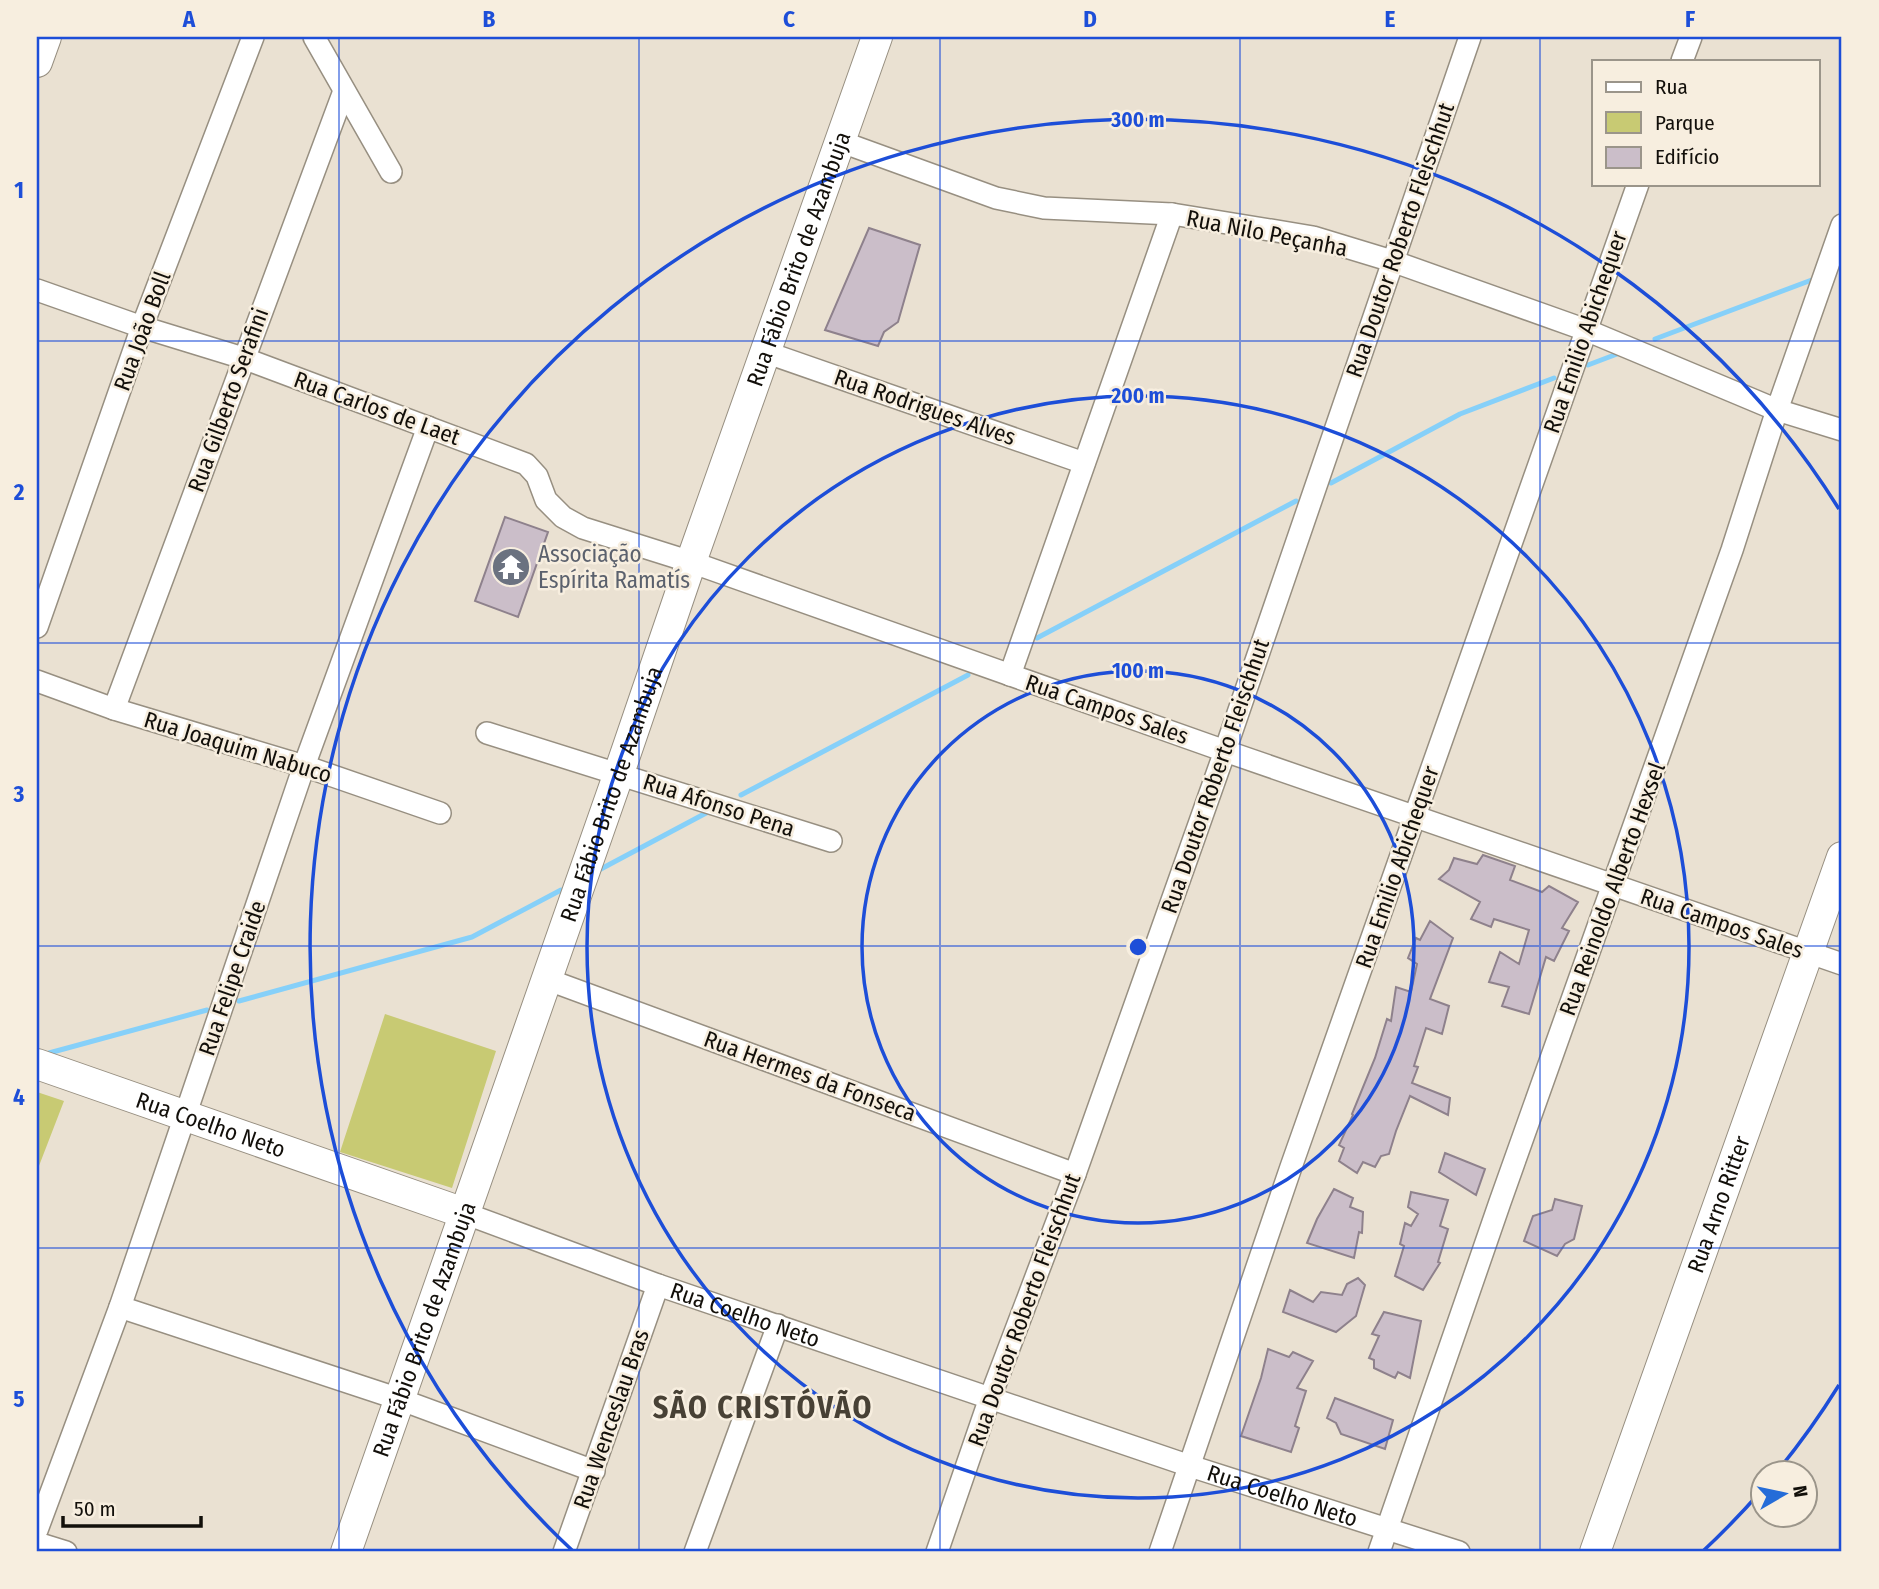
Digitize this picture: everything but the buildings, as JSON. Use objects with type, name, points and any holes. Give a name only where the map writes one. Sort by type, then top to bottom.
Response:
[{"type":"street","points":[[37,62],[46,37]]},
{"type":"street","name":"Rua João Boll","points":[[37,627],[142,327],[253,37]]},
{"type":"street","points":[[314,37],[391,172]]},
{"type":"street","name":"Rua Fábio Brito de Azambuja","points":[[347,1552],[691,562],[877,37]]},
{"type":"street","name":"Rua Doutor Roberto Fleischhut","points":[[937,1552],[990,1398],[1075,1174],[1225,751],[1470,37]]},
{"type":"street","points":[[1682,60],[1691,37]]},
{"type":"street","name":"Rua Gilberto Serafini","points":[[114,709],[344,91]]},
{"type":"street","name":"Rua Nilo Peçanha","points":[[839,141],[996,198],[1044,208],[1172,214],[1313,237],[1392,261],[1586,330],[1777,410],[1842,430]]},
{"type":"street","name":"Rua Emilio Abichequer","points":[[1160,1552],[1291,1167],[1637,186]]},
{"type":"street","points":[[1010,675],[1172,214]]},
{"type":"street","name":"Rua Reinoldo Alberto Hexsel","points":[[1378,1552],[1732,550],[1777,410],[1842,225]]},
{"type":"street","name":"Rua Carlos de Laet","points":[[37,290],[142,327],[243,358],[526,464],[537,477],[546,500],[563,517],[583,528],[691,562]]},
{"type":"street","name":"Rua Rodrigues Alves","points":[[765,352],[1084,463]]},
{"type":"street","name":"Rua Felipe Craide","points":[[37,1530],[120,1307],[304,766],[428,427]]},
{"type":"street","name":"Rua Campos Sales","points":[[691,562],[1225,751],[1842,964]]},
{"type":"street","name":"Rua Joaquim Nabuco","points":[[37,681],[114,709],[304,766],[440,813]]},
{"type":"street","name":"Rua Afonso Pena","points":[[487,733],[831,841]]},
{"type":"street","name":"Rua Arno Ritter","points":[[1595,1552],[1842,857]]},
{"type":"street","name":"Rua Hermes da Fonseca","points":[[546,979],[1075,1174]]},
{"type":"street","name":"Rua Coelho Neto","points":[[37,1064],[464,1213],[658,1285],[1190,1466],[1459,1552]]},
{"type":"street","name":"Rua Wenceslau Bras","points":[[565,1552],[658,1285]]},
{"type":"street","points":[[120,1307],[399,1399],[594,1471]]},
{"type":"street","points":[[695,1552],[778,1325]]},
{"type":"street","points":[[37,1543],[66,1552]]},
{"type":"green space","points":[[385,1014],[496,1051],[452,1188],[340,1152]]},
{"type":"green space","points":[[37,1092],[64,1101],[37,1171]]},
{"type":"waterway","points":[[1655,339],[1817,278]]},
{"type":"waterway","points":[[1588,365],[1617,354]]},
{"type":"waterway","points":[[1331,483],[1460,414],[1554,378]]},
{"type":"waterway","points":[[1037,638],[1296,501]]},
{"type":"waterway","points":[[741,795],[968,675]]},
{"type":"waterway","points":[[599,870],[708,812]]},
{"type":"waterway","points":[[239,1001],[472,937],[561,890]]},
{"type":"waterway","points":[[49,1053],[207,1010]]},
{"type":"place","name":"Associação Espírita Ramatís","points":[[511,567]]},
{"type":"district","name":"SÃO CRISTÓVÃO","points":[[763,1408]]}]
